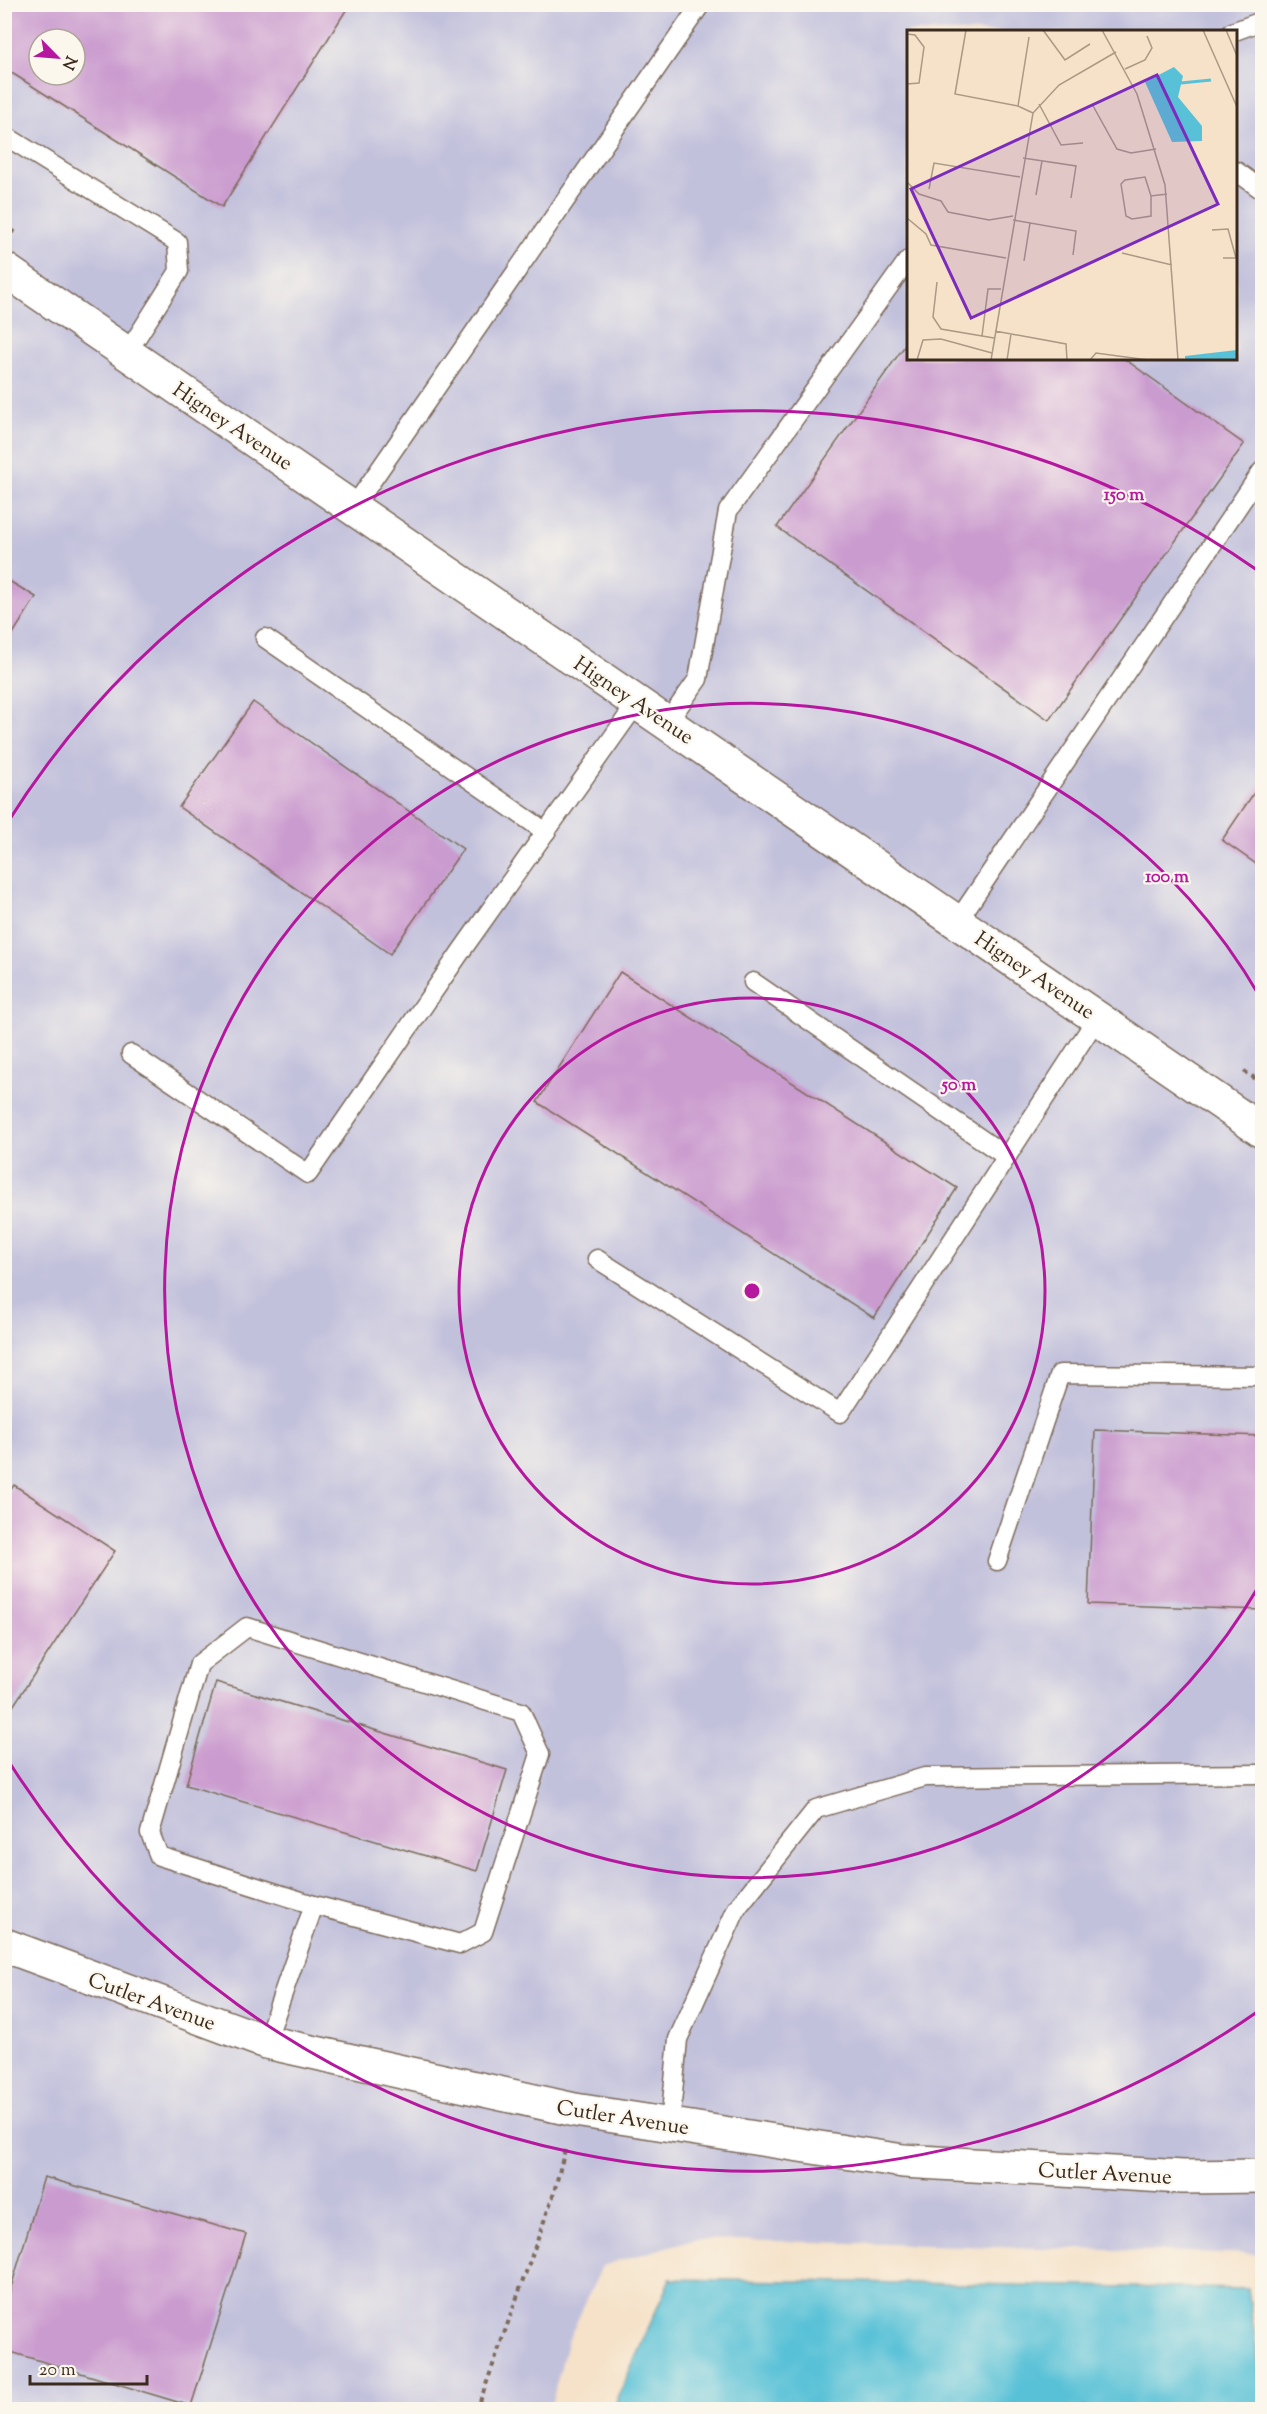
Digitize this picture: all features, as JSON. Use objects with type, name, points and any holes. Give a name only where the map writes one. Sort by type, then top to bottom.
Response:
[{"type":"street","name":"Higney Avenue","points":[[4,269],[1263,1131]]},
{"type":"street","name":"Cutler Avenue","points":[[4,1945],[266,2043],[575,2110],[903,2160],[1183,2177],[1263,2176]]},
{"type":"lane","points":[[353,508],[701,4]]},
{"type":"lane","points":[[1237,30],[1263,21]]},
{"type":"lane","points":[[4,135],[177,242],[179,271],[127,353]]},
{"type":"lane","points":[[1237,172],[1263,190]]},
{"type":"lane","points":[[667,723],[698,679],[728,511],[907,263]]},
{"type":"lane","points":[[957,922],[1263,471]]},
{"type":"lane","points":[[265,638],[546,832]]},
{"type":"lane","points":[[131,1054],[308,1174],[637,703]]},
{"type":"lane","points":[[753,982],[1007,1157]]},
{"type":"lane","points":[[597,1259],[840,1413],[1098,1018]]},
{"type":"lane","points":[[997,1562],[1060,1374],[1263,1376]]},
{"type":"lane","points":[[247,1627],[521,1712],[540,1754],[483,1932],[460,1944],[314,1905],[159,1856],[150,1833],[199,1664],[247,1627]]},
{"type":"lane","points":[[670,2125],[678,2039],[737,1908],[816,1809],[925,1777],[1263,1774]]},
{"type":"lane","points":[[266,2043],[314,1905]]},
{"type":"path","points":[[477,2409],[553,2196],[575,2110]]},
{"type":"shaded area","points":[[5,5],[1262,5],[1262,2254],[694,2239],[602,2266],[567,2343],[550,2409],[5,2410]]},
{"type":"water","points":[[670,2279],[1248,2289],[1262,2390],[1262,2409],[613,2409]]},
{"type":"building","points":[[4,4],[350,4],[222,207],[34,87],[87,87],[87,27],[27,27],[27,83],[4,68]]},
{"type":"building","points":[[907,342],[907,360],[1126,360],[1244,444],[1049,720],[777,527]]},
{"type":"building","points":[[4,578],[36,597],[4,648]]},
{"type":"building","points":[[253,702],[463,849],[390,954],[179,807]]},
{"type":"building","points":[[1262,781],[1262,868],[1222,840]]},
{"type":"building","points":[[620,972],[957,1188],[874,1318],[537,1102]]},
{"type":"building","points":[[1095,1430],[1262,1436],[1262,1610],[1088,1604]]},
{"type":"building","points":[[14,1485],[115,1551],[4,1720],[4,1500]]},
{"type":"building","points":[[216,1682],[507,1770],[477,1871],[186,1785]]},
{"type":"building","points":[[44,2177],[246,2234],[191,2406],[4,2350],[4,2311]]}]
